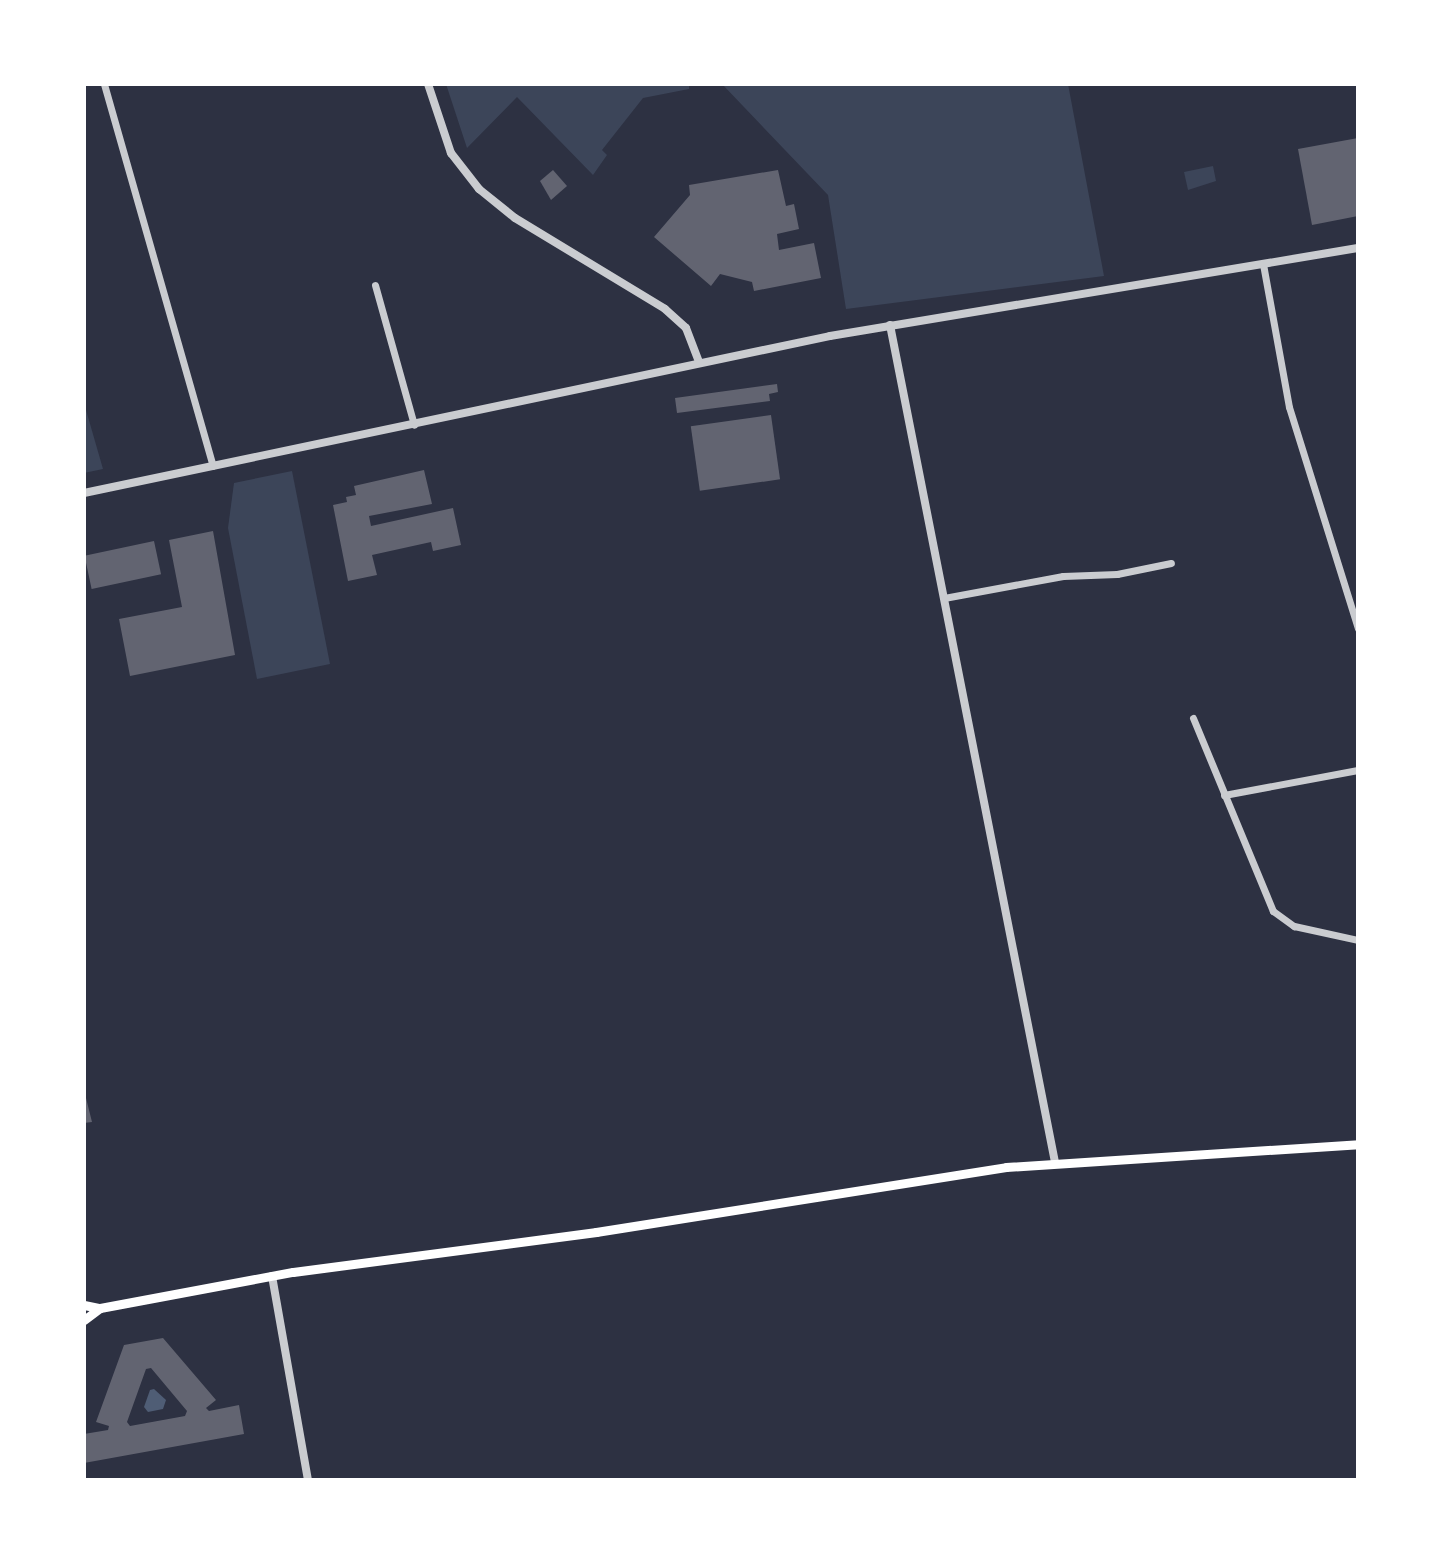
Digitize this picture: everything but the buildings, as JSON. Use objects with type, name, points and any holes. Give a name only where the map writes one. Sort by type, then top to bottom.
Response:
[{"type":"main road","points":[[84,1305],[100,1308],[272,1276],[596,1232],[1006,1167],[1358,1144]]},
{"type":"main road","points":[[84,1320],[100,1308]]},
{"type":"street","points":[[104,84],[213,466]]},
{"type":"street","points":[[428,84],[451,153],[479,189],[515,218],[665,309],[686,328],[699,362]]},
{"type":"street","points":[[84,493],[699,362],[890,325],[1358,248]]},
{"type":"street","points":[[1263,264],[1289,407],[1358,629]]},
{"type":"street","points":[[375,285],[414,425]]},
{"type":"street","points":[[890,325],[1055,1162]]},
{"type":"street","points":[[944,598],[1063,576],[1117,574],[1171,563]]},
{"type":"street","points":[[1193,718],[1273,911],[1294,926],[1358,940]]},
{"type":"street","points":[[1224,795],[1358,770]]},
{"type":"street","points":[[272,1276],[308,1480]]},
{"type":"shaded area","points":[[446,84],[689,84],[689,89],[643,98],[602,150],[607,155],[593,175],[517,97],[467,148]]},
{"type":"shaded area","points":[[722,84],[1068,84],[1104,276],[846,309],[828,195]]},
{"type":"shaded area","points":[[1213,166],[1216,181],[1188,190],[1184,172]]},
{"type":"shaded area","points":[[84,403],[103,469],[84,473]]},
{"type":"shaded area","points":[[292,471],[330,664],[257,679],[228,528],[234,483]]},
{"type":"shaded area","points":[[154,1389],[166,1400],[163,1409],[148,1412],[144,1407],[150,1390]]}]
